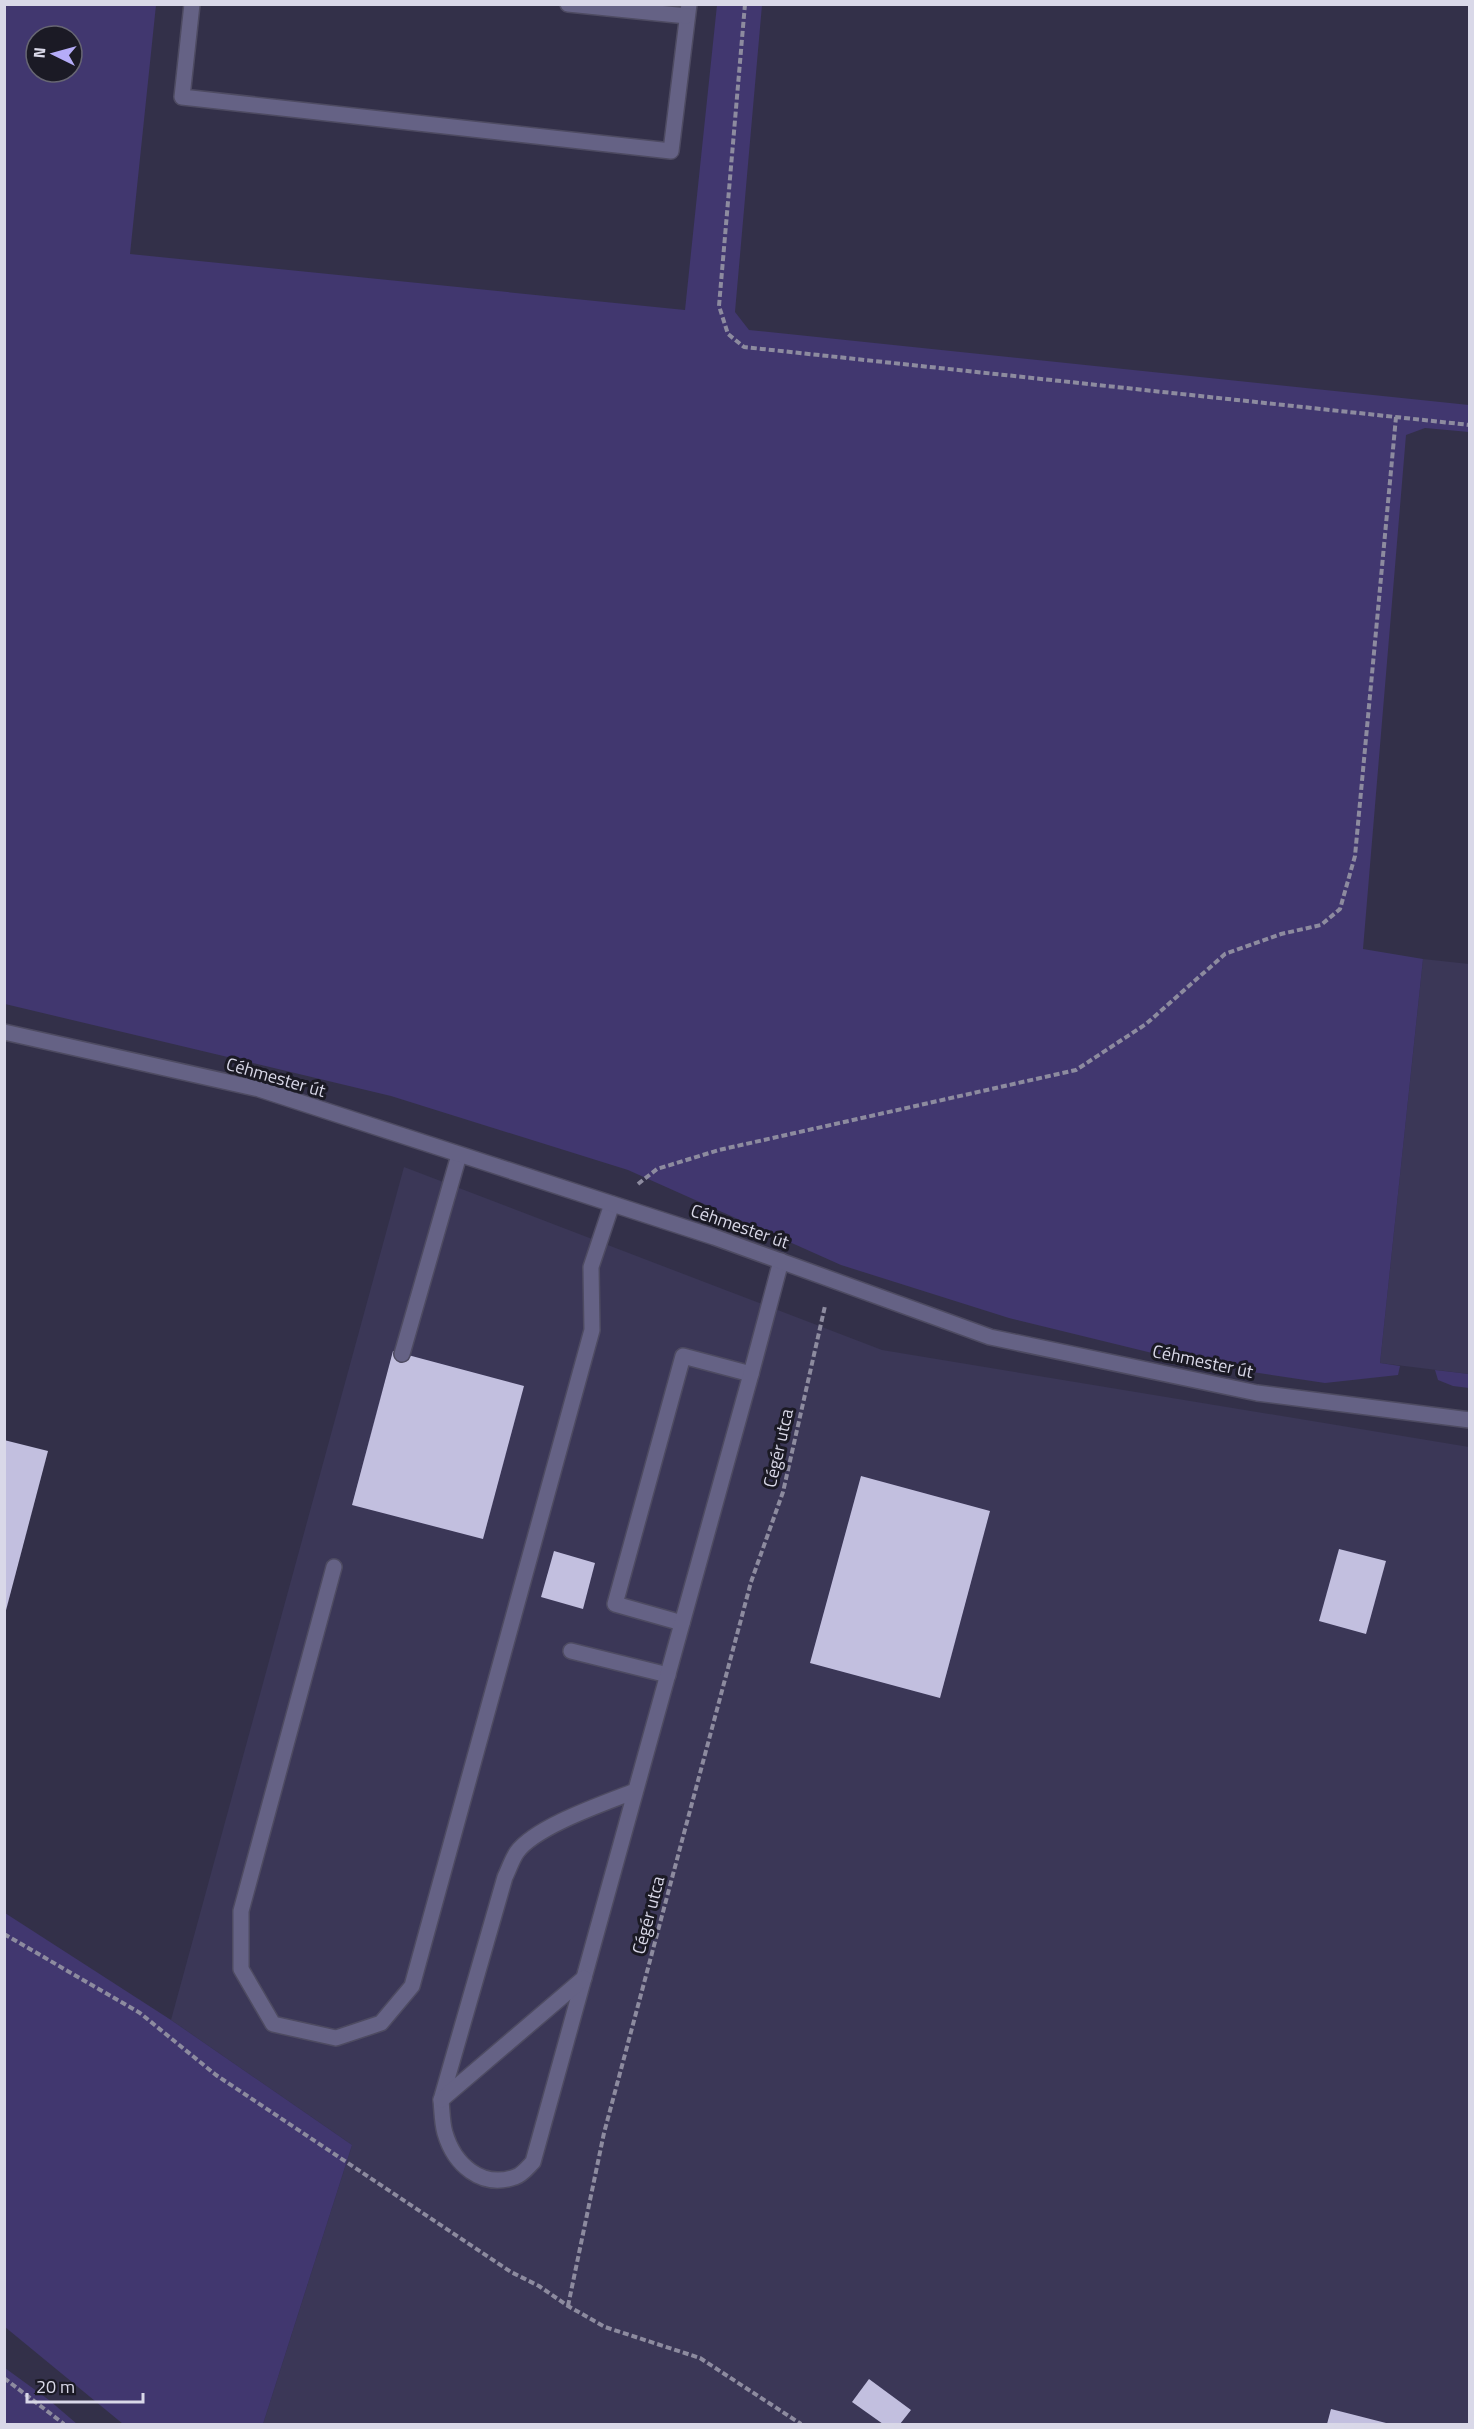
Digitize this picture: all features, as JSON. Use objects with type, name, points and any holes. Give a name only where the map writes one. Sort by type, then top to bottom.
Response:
[{"type":"street","points":[[192,4],[182,97],[671,150],[688,10],[568,4]]},
{"type":"street","name":"Céhmester út","points":[[4,1032],[259,1089],[612,1204],[1002,1339],[1257,1393],[1470,1420]]},
{"type":"street","points":[[402,1354],[459,1155]]},
{"type":"street","points":[[334,1567],[240,1911],[241,1969],[273,2024],[336,2038],[381,2023],[412,1986],[592,1330],[591,1267],[612,1204]]},
{"type":"street","points":[[635,1791],[582,1812],[539,1834],[517,1851],[505,1877],[441,2100],[444,2132],[456,2157],[471,2174],[495,2180],[517,2177],[533,2162],[781,1261]]},
{"type":"street","points":[[682,1623],[615,1604],[682,1356],[751,1374]]},
{"type":"street","points":[[571,1651],[668,1675]]},
{"type":"street","points":[[441,2100],[584,1978]]},
{"type":"path","points":[[745,4],[719,306],[728,334],[744,347],[1470,425]]},
{"type":"path","points":[[612,1204],[657,1169],[719,1150],[1076,1070],[1146,1024],[1225,954],[1281,934],[1321,925],[1340,909],[1355,856],[1396,417]]},
{"type":"path","name":"Cégér utca","points":[[568,2306],[603,2133],[751,1581],[783,1492],[832,1279]]},
{"type":"path","points":[[4,1934],[140,2013],[216,2075],[501,2265],[605,2327],[700,2358],[801,2424]]},
{"type":"path","points":[[4,2378],[64,2424]]},
{"type":"shaded area","points":[[5,4],[156,5],[130,254],[685,310],[717,5],[762,5],[735,312],[749,330],[1469,405],[1469,432],[1425,428],[1406,435],[1363,949],[1423,959],[1380,1363],[1400,1366],[1398,1375],[1325,1383],[1193,1363],[1009,1318],[841,1265],[628,1170],[391,1096],[5,1004]]},
{"type":"shaded area","points":[[1423,959],[1469,964],[1469,1374],[1380,1363]]},
{"type":"shaded area","points":[[404,1167],[882,1350],[1469,1447],[1469,2424],[263,2424],[352,2145],[171,2020]]},
{"type":"shaded area","points":[[1435,1370],[1469,1374],[1469,1388],[1453,1386],[1438,1380]]},
{"type":"shaded area","points":[[5,1913],[171,2020],[352,2145],[263,2424],[123,2424],[5,2327]]},
{"type":"shaded area","points":[[5,2368],[49,2400],[77,2424],[5,2424]]},
{"type":"building","points":[[393,1351],[524,1386],[483,1539],[352,1505]]},
{"type":"building","points":[[4,1440],[48,1451],[5,1614],[4,1614]]},
{"type":"building","points":[[861,1476],[990,1511],[940,1698],[810,1663]]},
{"type":"building","points":[[1339,1549],[1386,1561],[1366,1634],[1319,1621]]},
{"type":"building","points":[[554,1551],[595,1563],[583,1609],[541,1597]]},
{"type":"building","points":[[869,2379],[911,2410],[900,2424],[883,2424],[852,2402]]},
{"type":"building","points":[[1331,2409],[1390,2424],[1327,2424]]}]
